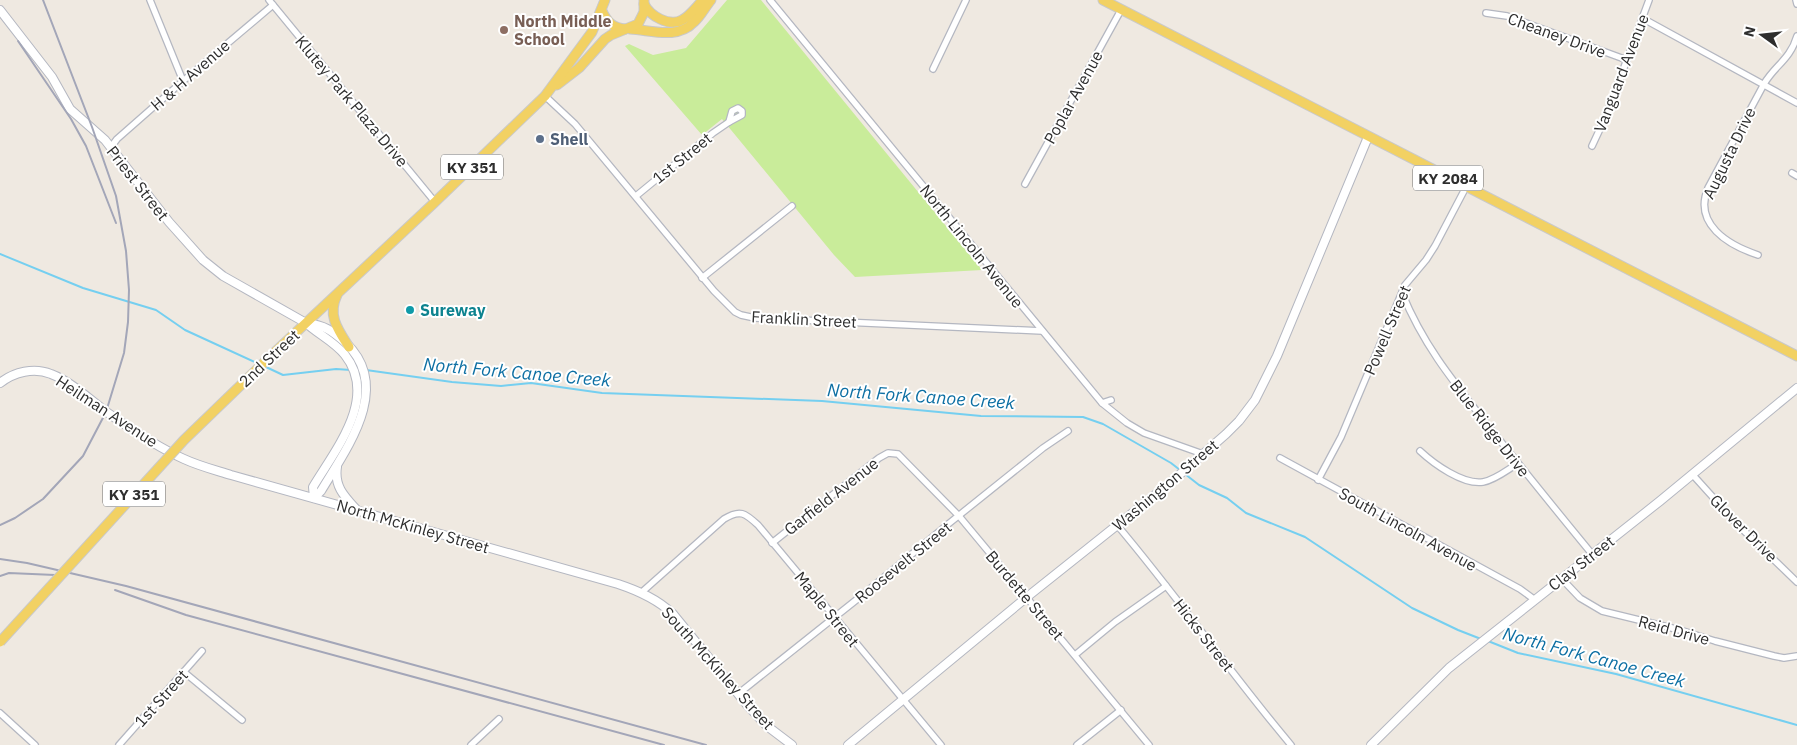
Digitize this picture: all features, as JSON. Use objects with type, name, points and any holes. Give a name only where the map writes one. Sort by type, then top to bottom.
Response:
[{"type":"main road","name":"2nd Street","points":[[0,642],[184,440],[340,289],[435,202],[545,96],[592,32],[605,0]]},
{"type":"main road","points":[[644,2],[657,17],[676,22],[686,16],[703,0]]},
{"type":"main road","points":[[602,11],[611,25],[619,28],[666,33],[681,31],[694,22],[710,0]]},
{"type":"main road","name":"KY 2084","points":[[1103,0],[1797,356]]},
{"type":"main road","name":"2nd Street","points":[[552,88],[579,68],[605,39],[638,24],[642,19],[644,2]]},
{"type":"main road","points":[[340,289],[334,305],[334,320],[349,352]]},
{"type":"street","points":[[150,0],[182,81]]},
{"type":"street","name":"North Lincoln Avenue","points":[[770,0],[1102,403],[1127,423],[1144,433],[1203,454]]},
{"type":"street","points":[[933,70],[966,0]]},
{"type":"street","name":"Vanguard Avenue","points":[[1592,146],[1606,116],[1648,0]]},
{"type":"street","name":"H & H Avenue","points":[[110,147],[271,2]]},
{"type":"street","name":"Klutey Park Plaza Drive","points":[[271,2],[435,202]]},
{"type":"street","name":"Priest Street","points":[[0,10],[52,77],[70,109],[92,127],[110,147],[169,222],[203,260],[223,276],[306,323],[320,325],[332,331],[362,368],[366,387],[365,406],[362,415],[339,460],[321,491],[314,498]]},
{"type":"street","name":"Poplar Avenue","points":[[1024,184],[1121,10]]},
{"type":"street","name":"Cheaney Drive","points":[[1486,13],[1507,16],[1627,60]]},
{"type":"street","points":[[1642,18],[1797,102]]},
{"type":"street","name":"Augusta Drive","points":[[1758,256],[1736,245],[1713,229],[1706,218],[1704,206],[1708,188],[1764,84],[1790,53],[1797,36]]},
{"type":"street","name":"Franklin Street","points":[[545,96],[575,124],[702,278],[729,307],[741,315],[748,317],[1042,331]]},
{"type":"street","name":"1st Street","points":[[636,196],[729,122]]},
{"type":"street","name":"Washington Street","points":[[848,745],[1226,434],[1255,400],[1284,340],[1368,137]]},
{"type":"street","name":"Powell Street","points":[[1318,480],[1340,437],[1408,280],[1426,260],[1435,246],[1466,187]]},
{"type":"street","points":[[702,278],[792,206]]},
{"type":"street","name":"Blue Ridge Drive","points":[[1402,293],[1409,311],[1433,354],[1517,464],[1592,554]]},
{"type":"street","name":"Priest Street","points":[[314,498],[313,487],[352,419],[357,402],[358,386],[349,352]]},
{"type":"street","name":"Heilman Avenue","points":[[0,383],[22,372],[41,371],[51,374],[69,384],[140,434],[184,460]]},
{"type":"street","name":"Clay Street","points":[[1371,745],[1450,668],[1797,388]]},
{"type":"street","points":[[1102,403],[1111,400]]},
{"type":"street","name":"Roosevelt Street","points":[[738,694],[1043,448],[1068,431]]},
{"type":"street","points":[[1420,451],[1444,469],[1473,482],[1488,481],[1517,464]]},
{"type":"street","name":"Garfield Avenue","points":[[772,542],[879,458],[888,453],[893,453]]},
{"type":"street","name":"Burdette Street","points":[[893,453],[902,457],[959,516],[1150,745]]},
{"type":"street","name":"South Lincoln Avenue","points":[[1280,458],[1520,589],[1535,600]]},
{"type":"street","name":"North McKinley Street","points":[[184,460],[642,592]]},
{"type":"street","points":[[339,460],[336,475],[339,488],[358,510]]},
{"type":"street","name":"Glover Drive","points":[[1692,474],[1738,525],[1797,582]]},
{"type":"street","name":"Maple Street","points":[[642,592],[724,519],[738,513],[749,517],[941,745]]},
{"type":"street","name":"Hicks Street","points":[[1117,525],[1291,745]]},
{"type":"street","name":"Reid Drive","points":[[1561,578],[1580,598],[1602,610],[1774,656],[1784,658],[1797,656]]},
{"type":"street","points":[[1075,655],[1115,622],[1166,586]]},
{"type":"street","name":"South McKinley Street","points":[[642,592],[673,614],[760,720],[792,745]]},
{"type":"street","name":"1st Street","points":[[119,745],[202,651]]},
{"type":"street","points":[[184,672],[242,720]]},
{"type":"street","points":[[1077,745],[1121,710]]},
{"type":"street","points":[[0,713],[35,745]]},
{"type":"street","points":[[471,745],[499,719]]},
{"type":"green space","points":[[727,0],[761,0],[982,270],[855,277],[834,255],[722,119],[702,135],[625,46],[629,44],[653,55],[686,48]]},
{"type":"waterway","name":"North Fork Canoe Creek","points":[[0,254],[83,288],[156,310],[185,330],[259,364]]},
{"type":"waterway","name":"North Fork Canoe Creek","points":[[266,367],[283,375],[336,369],[351,370]]},
{"type":"waterway","name":"North Fork Canoe Creek","points":[[366,370],[452,382],[501,386],[531,383],[602,393],[822,401],[981,416],[1083,417],[1103,424],[1180,470]]},
{"type":"waterway","name":"North Fork Canoe Creek","points":[[1185,474],[1199,485],[1227,498],[1246,513],[1305,537],[1412,608],[1481,639]]},
{"type":"waterway","name":"North Fork Canoe Creek","points":[[1488,641],[1518,653],[1616,674],[1797,725]]},
{"type":"railway","points":[[0,525],[15,518],[43,499],[83,456],[106,412],[124,353],[128,322],[129,290],[126,251],[116,196],[92,127],[43,0]]},
{"type":"railway","points":[[18,41],[71,119],[86,146],[116,223]]},
{"type":"railway","points":[[0,559],[27,563],[126,586],[706,745]]},
{"type":"railway","points":[[0,576],[9,573],[55,575]]},
{"type":"railway","points":[[115,590],[186,615],[664,745]]},
{"type":"place","name":"North Middle School","points":[[504,30]]},
{"type":"place","name":"Shell","points":[[540,139]]},
{"type":"place","name":"Sureway","points":[[410,310]]}]
